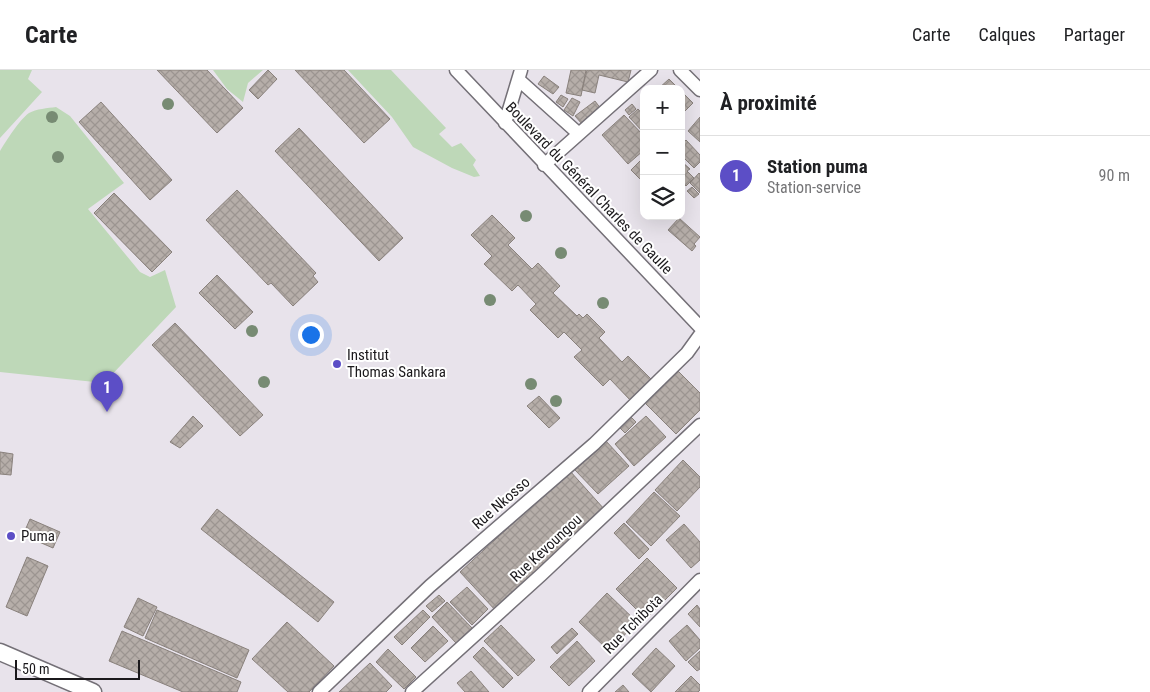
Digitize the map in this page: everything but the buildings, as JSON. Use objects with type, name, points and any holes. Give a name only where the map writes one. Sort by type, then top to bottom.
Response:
[{"type":"street","name":"Boulevard du Général Charles de Gaulle","points":[[456,70],[544,165],[700,327]]},
{"type":"street","points":[[544,165],[651,70]]},
{"type":"street","points":[[680,70],[700,90]]},
{"type":"street","points":[[505,123],[520,75],[579,134]]},
{"type":"street","name":"Rue Nkosso","points":[[319,692],[430,586],[594,444],[687,353],[700,336]]},
{"type":"street","name":"Rue Kevoungou","points":[[412,692],[541,575],[700,426]]},
{"type":"street","name":"Rue Tchibota","points":[[589,692],[700,580]]},
{"type":"street","points":[[0,652],[93,692]]},
{"type":"green space","points":[[0,70],[32,70],[28,79],[42,92],[0,138]]},
{"type":"green space","points":[[213,70],[263,70],[248,83],[243,102],[227,89]]},
{"type":"green space","points":[[348,70],[391,70],[446,128],[439,134],[452,147],[461,143],[476,160],[473,165],[480,176],[474,177],[452,168],[413,147],[392,117]]},
{"type":"green space","points":[[56,107],[70,116],[124,183],[88,209],[140,272],[150,277],[165,270],[176,307],[104,383],[0,372],[0,151],[25,116],[39,110]]},
{"type":"place","name":"Institut Thomas Sankara","points":[[337,364]]},
{"type":"place","name":"Station puma","points":[[107,412]]},
{"type":"place","name":"Puma","points":[[11,536]]}]
